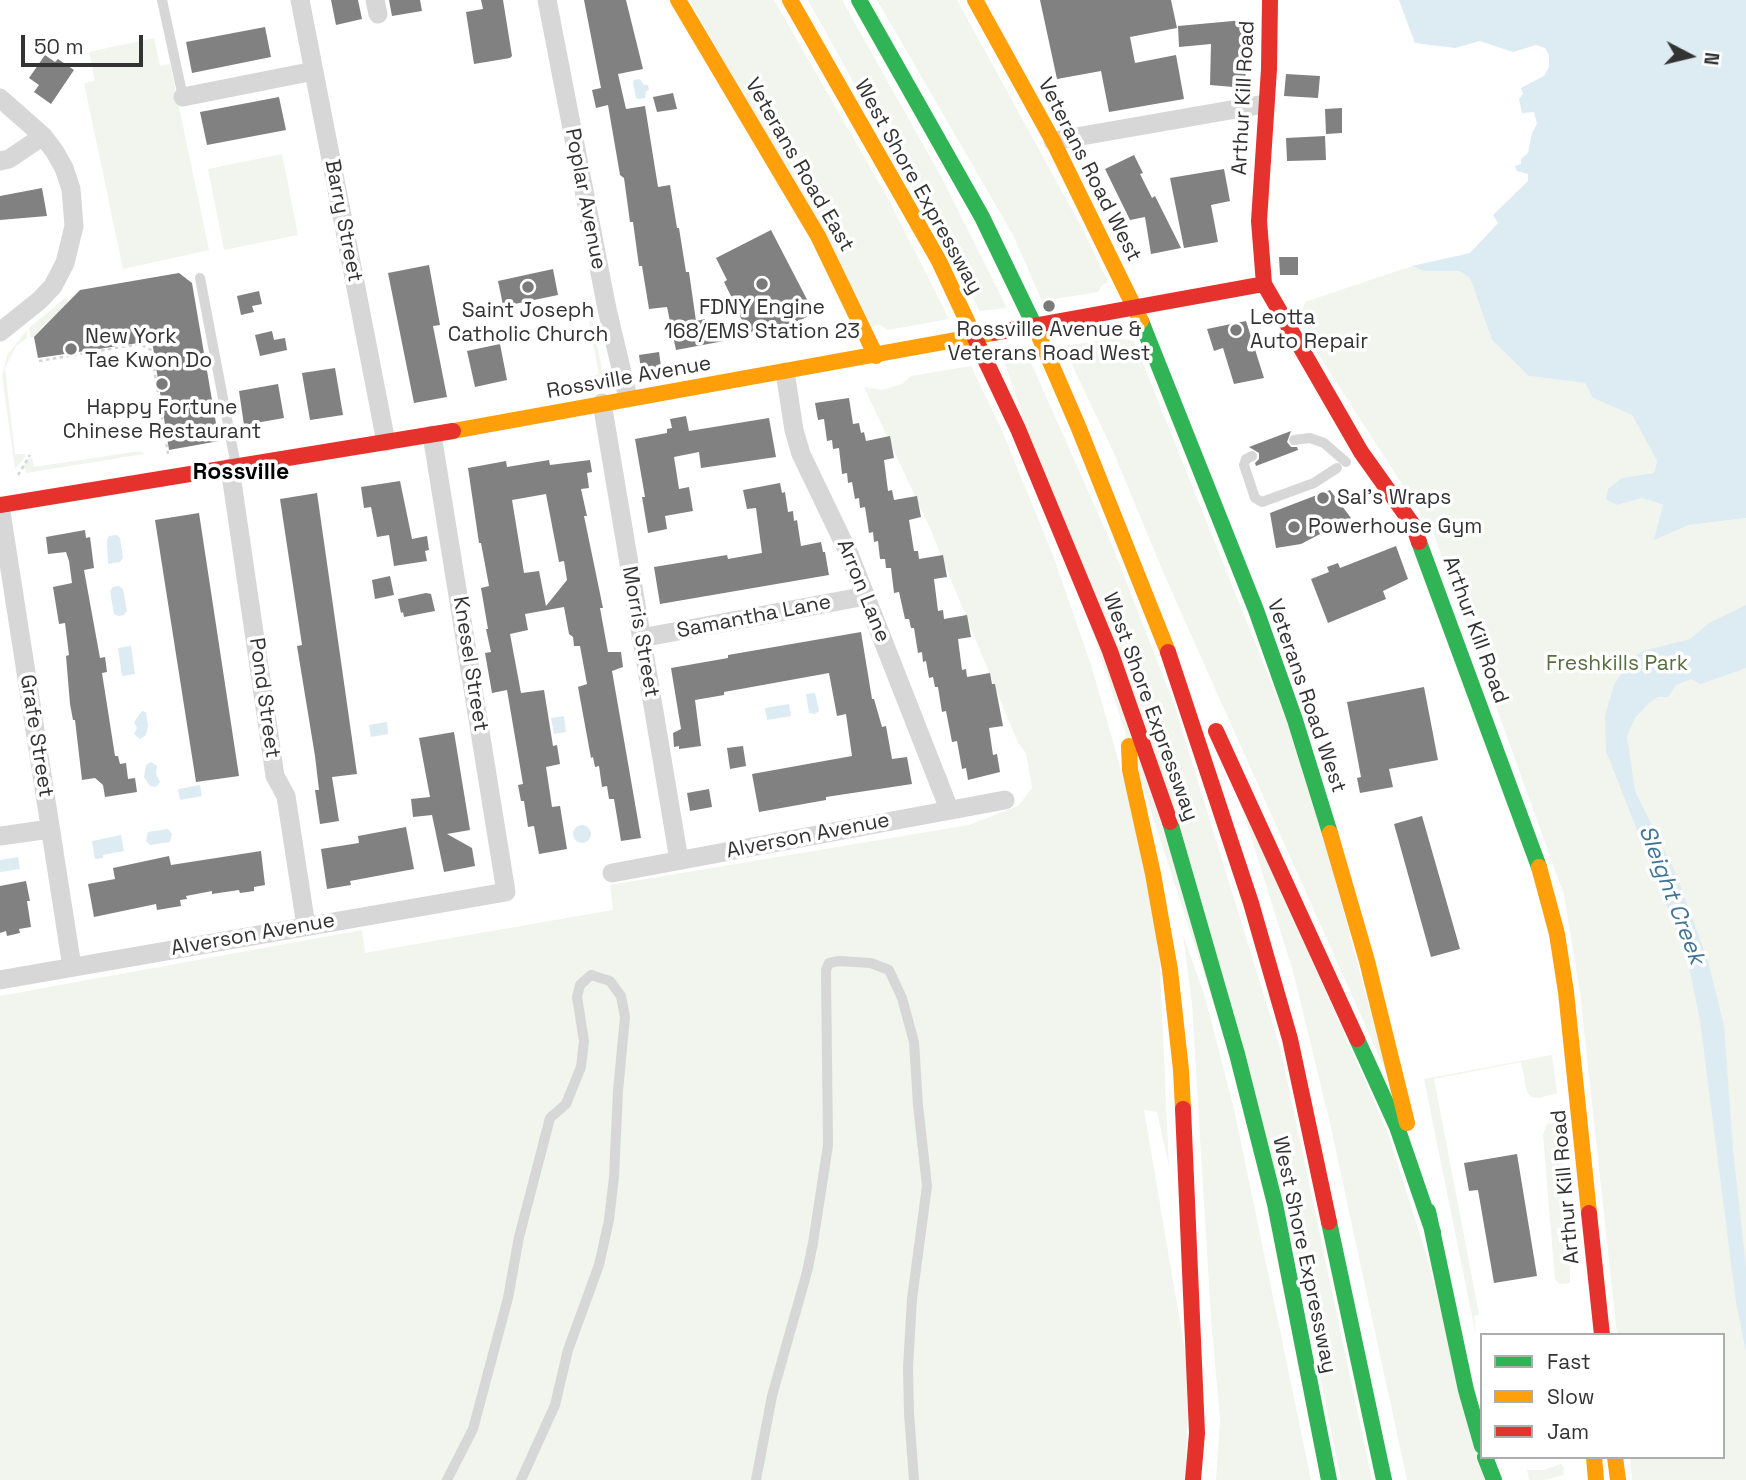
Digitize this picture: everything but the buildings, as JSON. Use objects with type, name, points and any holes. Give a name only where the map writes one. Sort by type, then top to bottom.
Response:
[{"type":"main road","name":"Veterans Road East","points":[[678,0],[818,236],[876,356]]},
{"type":"main road","name":"West Shore Expressway","points":[[790,0],[939,261],[1018,429],[1105,638],[1158,783],[1237,1054],[1275,1204],[1329,1480]]},
{"type":"main road","name":"West Shore Expressway","points":[[859,0],[982,217],[1025,304],[1078,426],[1172,663],[1251,903],[1290,1039],[1384,1480]]},
{"type":"main road","name":"Veterans Road West","points":[[975,0],[1053,141],[1135,307],[1256,610],[1295,720],[1367,961],[1433,1232],[1466,1390],[1480,1439]]},
{"type":"main road","name":"Arthur Kill Road","points":[[1270,0],[1269,69],[1259,221],[1264,284],[1355,441],[1417,534],[1537,861],[1557,934],[1566,992],[1602,1333]]},
{"type":"main road","name":"Rossville Avenue","points":[[0,506],[432,435],[1264,284]]},
{"type":"main road","points":[[1078,426],[1199,693]]},
{"type":"main road","points":[[1128,701],[1130,769],[1170,970],[1181,1070],[1197,1433],[1193,1480]]},
{"type":"main road","points":[[1210,718],[1397,1126],[1433,1232]]},
{"type":"main road","name":"Arthur Kill Road","points":[[1589,1333],[1599,1305]]},
{"type":"main road","points":[[1466,1390],[1480,1422]]},
{"type":"main road","points":[[1486,1459],[1494,1480]]},
{"type":"main road","points":[[1594,1459],[1596,1480]]},
{"type":"main road","points":[[1615,1459],[1618,1480]]},
{"type":"street","name":"Barry Street","points":[[300,0],[386,442]]},
{"type":"street","name":"Poplar Avenue","points":[[547,0],[607,309],[628,398]]},
{"type":"street","points":[[183,97],[314,71]]},
{"type":"street","points":[[0,98],[43,136],[64,168],[71,189],[74,226],[65,263],[53,286],[0,332]]},
{"type":"street","points":[[1053,141],[1265,104]]},
{"type":"street","points":[[0,161],[9,159],[43,136]]},
{"type":"street","name":"Arron Lane","points":[[785,372],[794,430],[802,454],[866,596],[949,809]]},
{"type":"street","name":"Morris Street","points":[[602,403],[678,860]]},
{"type":"street","name":"Knesel Street","points":[[432,435],[506,892]]},
{"type":"street","name":"Pond Street","points":[[233,467],[275,776],[286,796],[306,926]]},
{"type":"street","name":"Grafe Street","points":[[0,506],[72,967]]},
{"type":"street","name":"Samantha Lane","points":[[641,638],[866,596]]},
{"type":"street","name":"Alverson Avenue","points":[[612,873],[1005,800]]},
{"type":"street","points":[[0,836],[50,829]]},
{"type":"street","name":"Alverson Avenue","points":[[0,980],[506,892]]},
{"type":"lane","points":[[162,0],[183,97]]},
{"type":"lane","points":[[200,278],[233,467]]},
{"type":"lane","points":[[1252,456],[1246,459],[1244,465],[1255,498],[1262,502],[1314,483],[1342,465],[1324,443],[1310,438],[1294,440]]},
{"type":"lane","points":[[756,1480],[772,1396],[813,1243],[828,1145],[826,970],[829,963],[839,961],[871,963],[889,970],[902,998],[914,1042],[927,1186],[912,1299],[908,1367],[914,1480]]},
{"type":"lane","points":[[447,1480],[473,1429],[508,1298],[519,1237],[550,1118],[566,1104],[581,1067],[584,1041],[577,997],[580,985],[591,975],[610,981],[621,996],[625,1017],[609,1220],[599,1265],[568,1350],[555,1405],[521,1480]]},
{"type":"path","points":[[39,361],[140,344],[152,350],[168,454]]},
{"type":"path","points":[[18,475],[30,455]]},
{"type":"green space","points":[[690,0],[774,0],[890,202],[949,319],[888,330],[879,324],[872,327]]},
{"type":"green space","points":[[808,0],[842,0],[943,180],[1007,308],[980,311]]},
{"type":"green space","points":[[877,0],[957,0],[1082,228],[1108,282],[1102,285],[1098,292],[1042,301],[1013,235]]},
{"type":"green space","points":[[154,38],[160,66],[170,64],[209,250],[123,269],[84,83],[95,81],[89,52]]},
{"type":"green space","points":[[282,154],[298,235],[224,250],[208,169]]},
{"type":"green space","name":"Freshkills Park","points":[[1412,266],[1423,271],[1459,271],[1470,278],[1492,340],[1529,376],[1585,383],[1593,398],[1632,415],[1657,461],[1654,474],[1622,478],[1617,505],[1642,498],[1663,505],[1655,539],[1689,525],[1746,518],[1746,1480],[1632,1480],[1630,1459],[1725,1459],[1725,1333],[1617,1333],[1580,992],[1564,895],[1433,532],[1298,323],[1305,302]]},
{"type":"green space","points":[[65,298],[69,302],[34,337],[30,337],[29,328]]},
{"type":"green space","points":[[592,319],[604,379],[599,386],[554,394],[580,388],[583,379],[599,374],[589,322]]},
{"type":"green space","points":[[27,330],[27,338],[16,346],[5,368],[15,454],[25,454],[15,469],[2,376],[7,355]]},
{"type":"green space","points":[[1119,338],[1134,341],[1305,767],[1387,1074],[1164,574],[1113,451],[1063,346]]},
{"type":"green space","points":[[1028,356],[1112,545],[1175,707],[1281,1051],[1372,1480],[1341,1480],[1295,1253],[1004,360]]},
{"type":"green space","points":[[971,366],[1000,426],[1053,555],[1092,668],[1130,802],[1159,947],[1169,1167],[1157,1112],[1144,1110],[1188,1369],[1186,1480],[0,1480],[0,996],[362,930],[365,953],[613,910],[610,885],[969,825],[1018,806],[1032,788],[1026,753],[1018,743],[929,526],[864,387],[881,390],[902,384],[911,376]]},
{"type":"green space","points":[[140,451],[144,454],[26,473],[25,468],[22,468],[28,459],[32,458],[34,467]]},
{"type":"green space","points":[[1235,785],[1388,1133],[1427,1257],[1485,1480],[1407,1480],[1331,1128],[1294,975]]},
{"type":"green space","points":[[1183,935],[1205,997],[1234,1109],[1311,1480],[1216,1480],[1220,1420],[1211,1318],[1192,1005]]},
{"type":"green space","points":[[1552,1055],[1557,1093],[1539,1098],[1532,1097],[1527,1092],[1521,1062],[1434,1079],[1479,1314],[1474,1316],[1476,1336],[1424,1079]]},
{"type":"green space","points":[[1560,1122],[1570,1241],[1570,1283],[1560,1284],[1555,1280],[1543,1135],[1547,1124]]},
{"type":"green space","points":[[1561,1464],[1564,1468],[1563,1475],[1545,1480],[1529,1480],[1527,1470],[1544,1470]]},
{"type":"water","points":[[1399,0],[1746,0],[1746,518],[1689,525],[1654,540],[1663,505],[1642,498],[1617,505],[1606,499],[1608,489],[1622,478],[1654,473],[1657,461],[1632,415],[1593,398],[1585,383],[1529,376],[1492,340],[1470,278],[1459,271],[1423,271],[1412,266],[1470,253],[1498,223],[1493,215],[1528,181],[1528,174],[1517,171],[1515,166],[1521,164],[1521,159],[1528,153],[1532,133],[1537,124],[1534,112],[1522,113],[1519,99],[1523,94],[1521,88],[1544,76],[1549,67],[1549,55],[1545,48],[1536,45],[1513,52],[1480,41],[1455,48],[1415,43]]},
{"type":"water","points":[[640,79],[644,85],[648,85],[649,90],[646,91],[645,98],[639,99],[636,98],[633,83],[634,80]]},
{"type":"water","points":[[117,535],[120,538],[123,558],[120,562],[108,564],[107,540],[109,536]]},
{"type":"water","points":[[119,586],[123,589],[127,611],[119,616],[114,614],[110,591]]},
{"type":"water","name":"Sleight Creek","points":[[1746,605],[1746,668],[1701,684],[1691,679],[1676,685],[1668,697],[1658,697],[1649,703],[1635,718],[1627,736],[1635,791],[1676,874],[1708,961],[1724,1026],[1733,1150],[1746,1267],[1746,1352],[1736,1302],[1700,1020],[1687,957],[1606,751],[1605,716],[1614,685],[1630,660],[1643,651],[1690,639],[1709,623]]},
{"type":"water","points":[[131,646],[135,674],[122,676],[118,648]]},
{"type":"water","points":[[815,693],[819,711],[815,714],[809,713],[806,694]]},
{"type":"water","points":[[789,704],[791,716],[767,720],[765,708]]},
{"type":"water","points":[[142,711],[146,712],[148,726],[146,735],[140,739],[134,734],[137,728],[134,722]]},
{"type":"water","points":[[564,716],[566,732],[554,734],[551,718]]},
{"type":"water","points":[[387,722],[388,734],[371,737],[369,725]]},
{"type":"water","points":[[151,762],[157,766],[156,774],[160,782],[156,787],[150,786],[144,777],[146,765]]},
{"type":"water","points":[[200,785],[202,796],[180,800],[178,789]]},
{"type":"water","points":[[582,825],[588,828],[591,834],[588,840],[582,843],[576,840],[573,834],[576,828]]},
{"type":"water","points":[[168,829],[172,834],[170,842],[150,845],[146,841],[148,832]]},
{"type":"water","points":[[121,835],[124,851],[95,859],[92,841]]},
{"type":"water","points":[[18,857],[20,869],[0,872],[0,860]]},
{"type":"traffic: fast","points":[[859,0],[982,217],[1036,329]]},
{"type":"traffic: fast","points":[[1141,321],[1256,610],[1295,720],[1330,833]]},
{"type":"traffic: fast","points":[[1419,542],[1539,867]]},
{"type":"traffic: fast","points":[[1170,822],[1237,1054],[1275,1204],[1329,1480]]},
{"type":"traffic: fast","points":[[1357,1039],[1397,1127],[1433,1232]]},
{"type":"traffic: fast","points":[[1428,1211],[1466,1390],[1480,1439]]},
{"type":"traffic: fast","points":[[1329,1222],[1384,1480]]},
{"type":"traffic: fast","points":[[1486,1459],[1494,1480]]},
{"type":"traffic: slow","points":[[678,0],[818,236],[876,356]]},
{"type":"traffic: slow","points":[[790,0],[939,261],[974,336]]},
{"type":"traffic: slow","points":[[975,0],[1053,141],[1141,321]]},
{"type":"traffic: slow","points":[[1036,329],[1078,426],[1168,652]]},
{"type":"traffic: slow","points":[[453,431],[994,333]]},
{"type":"traffic: slow","points":[[1129,746],[1130,770],[1153,874],[1170,970],[1183,1109]]},
{"type":"traffic: slow","points":[[1330,833],[1367,961],[1407,1123]]},
{"type":"traffic: slow","points":[[1539,867],[1557,934],[1566,992],[1589,1213]]},
{"type":"traffic: slow","points":[[1594,1459],[1596,1480]]},
{"type":"traffic: slow","points":[[1615,1459],[1618,1480]]},
{"type":"traffic: jam","points":[[1270,0],[1269,69],[1259,221],[1264,284],[1361,452],[1413,525],[1419,542]]},
{"type":"traffic: jam","points":[[994,333],[1264,284]]},
{"type":"traffic: jam","points":[[974,336],[1018,429],[1110,651],[1170,822]]},
{"type":"traffic: jam","points":[[0,505],[453,431]]},
{"type":"traffic: jam","points":[[1168,652],[1251,903],[1290,1039],[1329,1222]]},
{"type":"traffic: jam","points":[[1216,731],[1357,1039]]},
{"type":"traffic: jam","points":[[1183,1109],[1197,1433],[1193,1480]]},
{"type":"traffic: jam","points":[[1589,1213],[1602,1333]]},
{"type":"place","name":"FDNY Engine 168/EMS Station 23","points":[[762,284]]},
{"type":"place","name":"Saint Joseph Catholic Church","points":[[528,287]]},
{"type":"place","name":"Rossville Avenue & Veterans Road West","points":[[1049,306]]},
{"type":"place","name":"Leotta Auto Repair","points":[[1236,330]]},
{"type":"place","name":"New York Tae Kwon Do","points":[[71,349]]},
{"type":"place","name":"Happy Fortune Chinese Restaurant","points":[[162,384]]},
{"type":"place","name":"Sal's Wraps","points":[[1323,498]]},
{"type":"place","name":"Powerhouse Gym","points":[[1294,527]]},
{"type":"district","name":"Rossville","points":[[241,473]]}]
